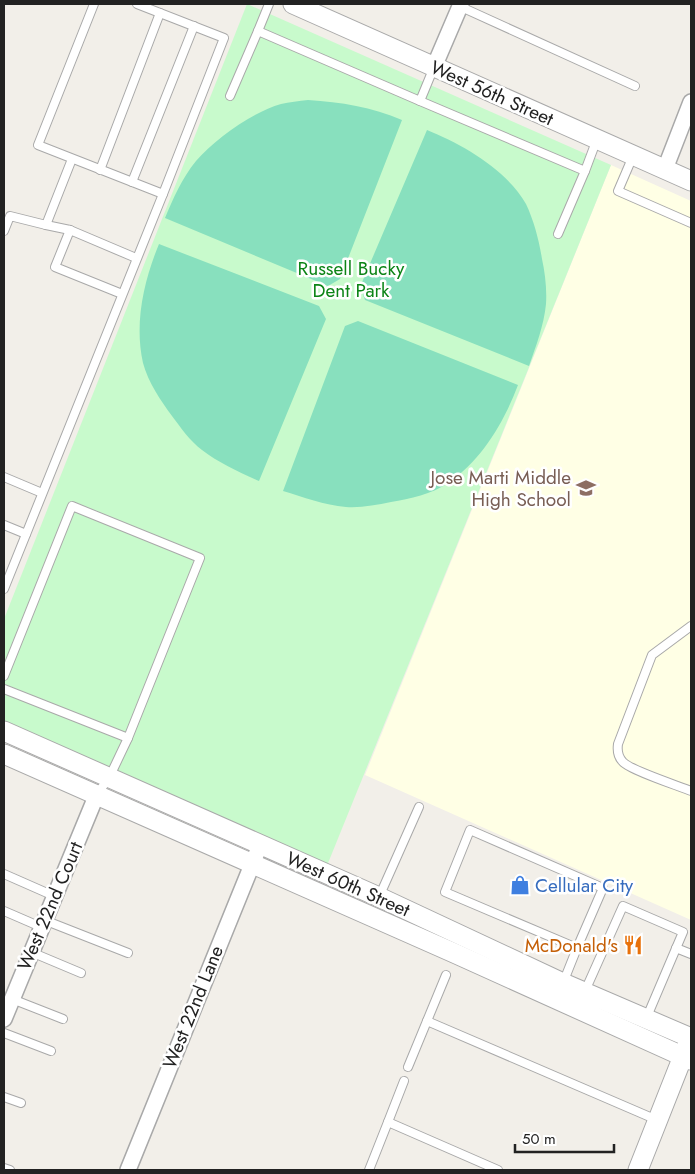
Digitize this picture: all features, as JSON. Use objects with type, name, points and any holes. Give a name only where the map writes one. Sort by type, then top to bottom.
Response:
[{"type":"street","name":"West 56th Street","points":[[293,4],[691,181]]},
{"type":"street","points":[[434,67],[458,5]]},
{"type":"street","points":[[665,169],[691,102]]},
{"type":"street","name":"West 60th Street","points":[[4,731],[379,897],[584,993],[691,1037]]},
{"type":"street","name":"West 60th Street","points":[[4,754],[392,925],[687,1058]]},
{"type":"street","name":"West 22nd Court","points":[[4,1019],[97,794]]},
{"type":"street","name":"West 22nd Lane","points":[[128,1170],[251,863],[260,845]]},
{"type":"street","points":[[392,925],[404,927],[427,920]]},
{"type":"street","points":[[638,1170],[658,1120],[687,1058],[691,1037]]},
{"type":"lane","points":[[94,4],[38,145],[163,194]]},
{"type":"lane","points":[[4,588],[224,38],[137,4]]},
{"type":"lane","points":[[230,96],[269,4]]},
{"type":"lane","points":[[458,5],[635,86]]},
{"type":"lane","points":[[100,170],[160,13]]},
{"type":"lane","points":[[132,182],[194,26]]},
{"type":"lane","points":[[258,31],[585,171]]},
{"type":"lane","points":[[420,100],[434,67]]},
{"type":"lane","points":[[558,234],[597,139]]},
{"type":"lane","points":[[633,155],[618,191],[691,223]]},
{"type":"lane","points":[[46,225],[72,159]]},
{"type":"lane","points":[[4,231],[10,216],[70,230],[136,258]]},
{"type":"lane","points":[[70,230],[55,267],[122,294]]},
{"type":"lane","points":[[4,476],[42,493]]},
{"type":"lane","points":[[4,676],[72,506],[200,558],[128,738],[109,778],[97,794]]},
{"type":"lane","points":[[4,525],[26,534]]},
{"type":"lane","points":[[691,626],[652,655],[617,750],[618,756],[626,766],[691,791]]},
{"type":"lane","points":[[4,689],[128,738]]},
{"type":"lane","points":[[379,897],[419,807]]},
{"type":"lane","points":[[563,983],[603,888],[470,830],[445,892],[577,948]]},
{"type":"lane","points":[[4,874],[54,896]]},
{"type":"lane","points":[[584,993],[623,906],[683,932],[646,1019]]},
{"type":"lane","points":[[4,911],[128,953]]},
{"type":"lane","points":[[676,948],[691,954]]},
{"type":"lane","points":[[31,952],[82,973]]},
{"type":"lane","points":[[408,1067],[446,975]]},
{"type":"lane","points":[[12,999],[63,1019]]},
{"type":"lane","points":[[427,1021],[658,1120]]},
{"type":"lane","points":[[4,1033],[51,1051]]},
{"type":"lane","points":[[369,1170],[404,1081]]},
{"type":"lane","points":[[4,1096],[20,1103]]},
{"type":"lane","points":[[388,1122],[498,1170]]},
{"type":"lane","points":[[4,1168],[10,1170]]},
{"type":"shaded area","name":"Jose Marti Middle High School","points":[[611,165],[691,201],[691,920],[365,775]]},
{"type":"green space","name":"Russell Bucky Dent Park","points":[[247,4],[611,165],[324,873],[4,735],[4,619]]},
{"type":"green space","points":[[308,100],[356,106],[402,120],[340,279],[328,286],[165,218],[186,174],[213,144],[235,127],[259,113],[284,103]]},
{"type":"green space","points":[[427,130],[455,143],[496,169],[518,192],[529,210],[541,252],[546,298],[542,328],[529,366],[365,300],[360,287]]},
{"type":"green space","points":[[159,244],[319,306],[326,319],[259,481],[222,463],[198,446],[186,434],[168,410],[148,377],[140,348],[140,317],[145,287]]},
{"type":"green space","points":[[358,321],[518,385],[506,413],[491,439],[471,463],[448,483],[413,498],[369,506],[346,507],[322,503],[283,491],[345,326]]},
{"type":"place","name":"Jose Marti Middle High School","points":[[586,488]]},
{"type":"place","name":"Cellular City","points":[[520,885]]},
{"type":"place","name":"McDonald's","points":[[633,945]]}]
